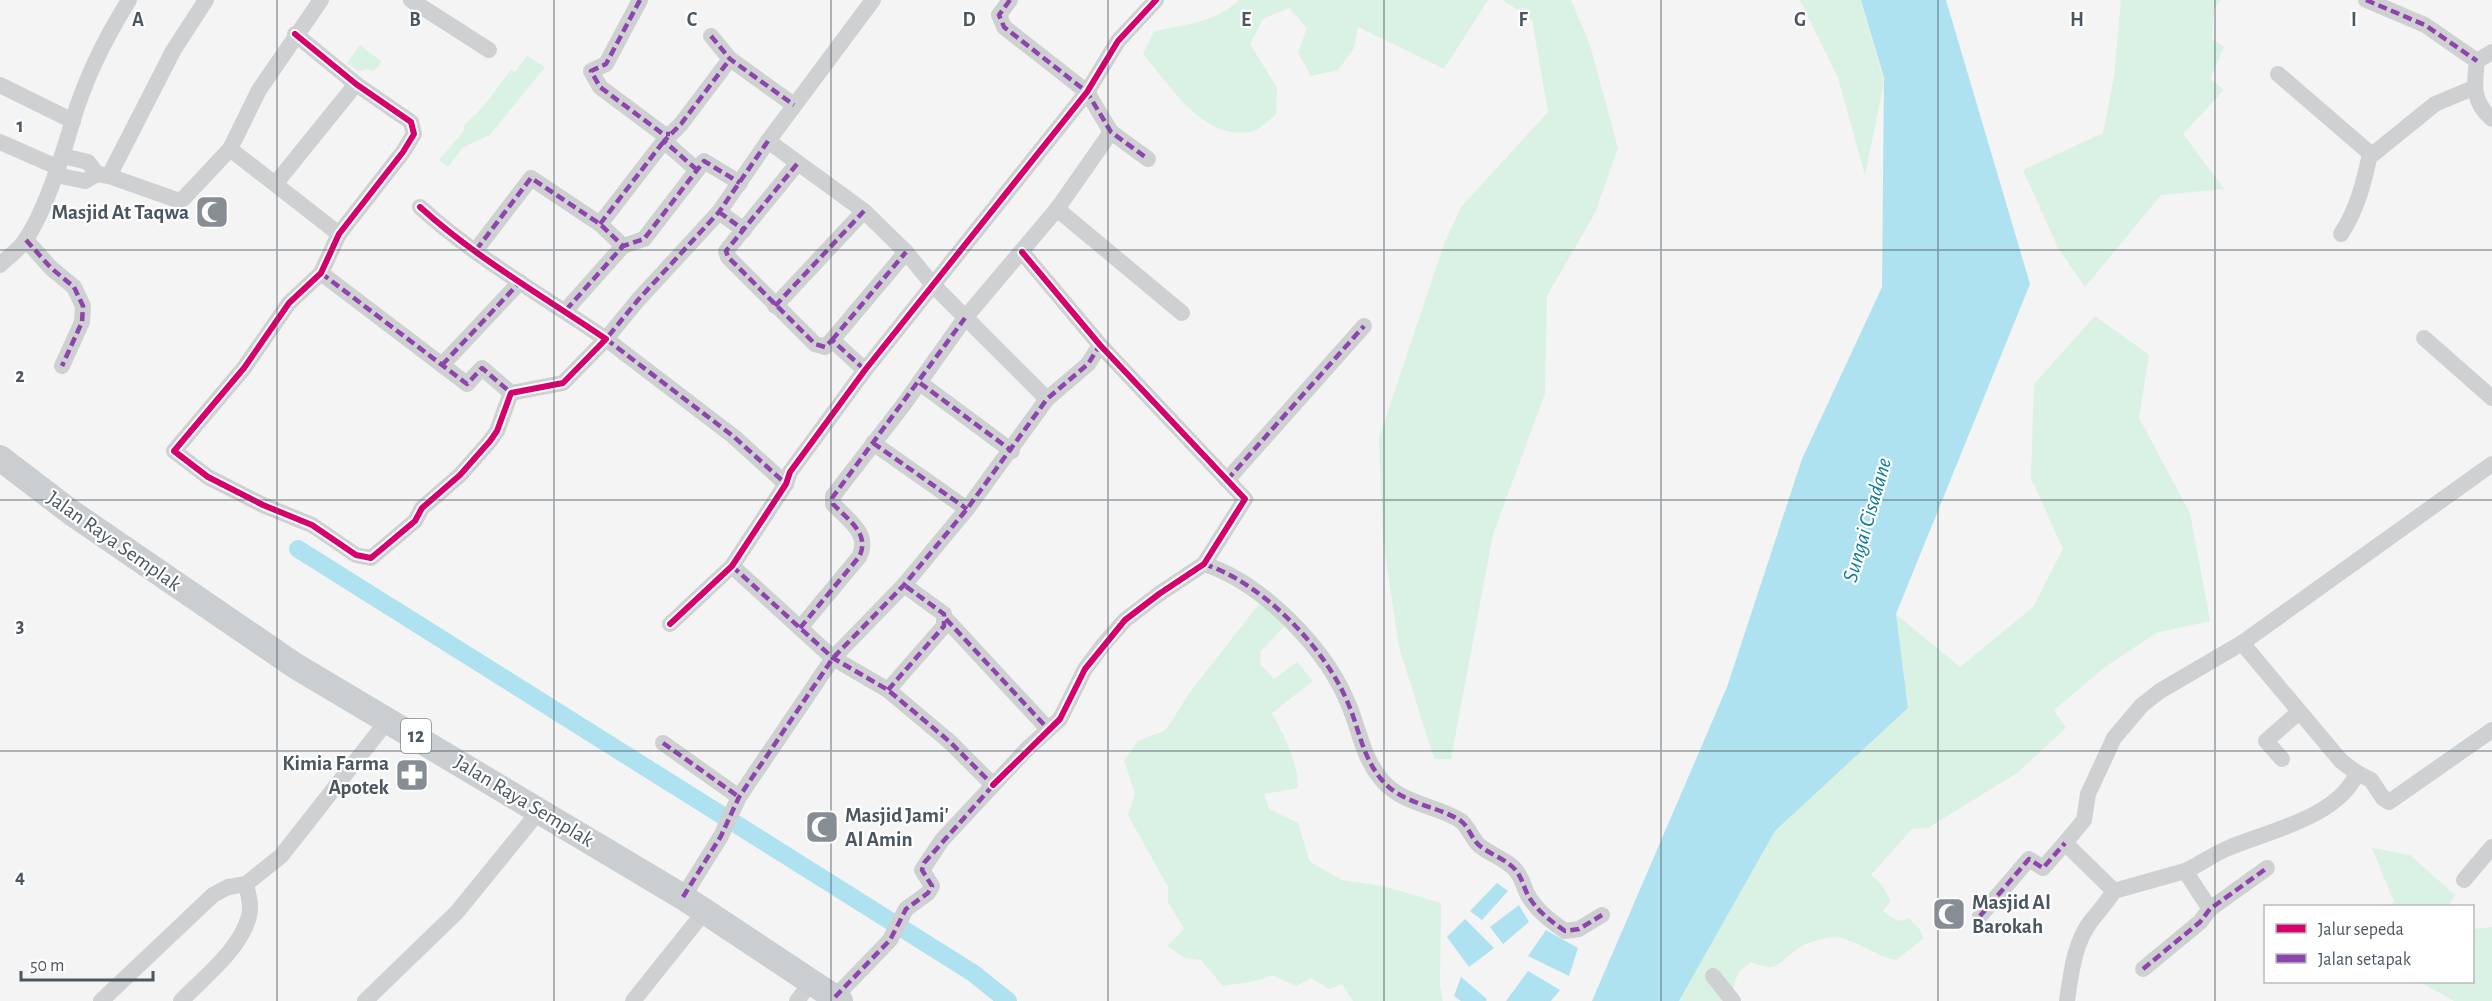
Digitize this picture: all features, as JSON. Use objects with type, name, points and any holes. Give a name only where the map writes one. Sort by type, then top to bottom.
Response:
[{"type":"main road","name":"Jalan Raya Semplak","points":[[0,458],[72,513],[294,665],[705,910],[838,999]]},
{"type":"street","points":[[0,265],[26,240],[58,166],[73,120],[105,42],[129,0]]},
{"type":"street","points":[[103,175],[173,51],[206,0]]},
{"type":"street","points":[[0,142],[58,166],[88,162],[103,175],[177,200],[183,199],[230,149],[259,90],[321,0]]},
{"type":"street","points":[[411,0],[489,50]]},
{"type":"street","points":[[640,0],[606,64],[591,71],[600,87],[663,134],[697,170]]},
{"type":"street","points":[[511,393],[563,383],[606,339],[638,300],[719,212],[794,105],[873,0]]},
{"type":"street","points":[[1010,0],[999,15],[1004,27],[1087,92],[1111,132],[1148,159]]},
{"type":"street","points":[[670,624],[732,566],[786,484],[790,472],[865,370],[1087,92],[1118,41],[1156,0]]},
{"type":"street","points":[[2366,0],[2425,25],[2477,61]]},
{"type":"street","points":[[296,34],[356,84],[411,122],[414,134],[403,152],[339,234],[321,273],[289,303],[244,368],[174,451],[208,477],[263,505],[312,525],[356,555],[371,558],[415,521],[422,508],[460,475],[490,441],[497,431],[511,393]]},
{"type":"street","points":[[711,36],[730,59],[794,105]]},
{"type":"street","points":[[2477,61],[2492,52]]},
{"type":"street","points":[[600,224],[730,59]]},
{"type":"street","points":[[2477,61],[2473,88],[2476,100],[2492,118]]},
{"type":"street","points":[[2278,74],[2370,154]]},
{"type":"street","points":[[276,183],[356,84]]},
{"type":"street","points":[[0,85],[73,120]]},
{"type":"street","points":[[2370,154],[2376,153],[2435,104],[2473,88]]},
{"type":"street","points":[[800,628],[862,551],[864,540],[861,533],[831,500],[920,383],[965,318],[1057,209],[1111,132]]},
{"type":"street","points":[[768,141],[864,211],[906,252],[933,285],[965,318],[1047,399]]},
{"type":"street","points":[[230,149],[339,234]]},
{"type":"street","points":[[2341,234],[2360,193],[2370,154]]},
{"type":"street","points":[[566,310],[623,246],[644,239],[705,161],[740,183]]},
{"type":"street","points":[[797,164],[726,251],[728,257],[815,345],[825,347],[832,340],[906,252]]},
{"type":"street","points":[[476,250],[531,178],[600,224],[623,246]]},
{"type":"street","points":[[420,207],[449,234],[476,250],[481,257],[566,310],[606,339],[733,436],[786,484]]},
{"type":"street","points":[[1057,209],[1182,313]]},
{"type":"street","points":[[775,306],[864,211]]},
{"type":"street","points":[[719,212],[744,230]]},
{"type":"street","points":[[26,240],[51,268],[74,287],[83,306],[82,322],[62,366]]},
{"type":"street","points":[[838,999],[890,940],[906,909],[928,893],[932,886],[922,870],[924,863],[993,785],[1060,719],[1085,669],[1125,620],[1204,564],[1245,500],[1100,345],[1022,252]]},
{"type":"street","points":[[321,273],[467,384],[482,368],[511,393]]},
{"type":"street","points":[[442,365],[520,282]]},
{"type":"street","points":[[1227,480],[1364,326]]},
{"type":"street","points":[[2424,338],[2492,398]]},
{"type":"street","points":[[832,340],[865,370]]},
{"type":"street","points":[[683,897],[721,836],[738,799],[833,658],[904,585],[1012,451],[1047,399],[1088,364],[1100,345]]},
{"type":"street","points":[[920,383],[1012,451]]},
{"type":"street","points":[[873,443],[967,509]]},
{"type":"street","points":[[1980,916],[2029,859],[2043,867],[2084,820],[2088,794],[2114,738],[2126,722],[2160,691],[2242,643],[2492,464]]},
{"type":"street","points":[[1204,564],[1244,584],[1276,607],[1299,629],[1340,688],[1350,707],[1363,750],[1382,780],[1413,803],[1462,821],[1479,846],[1517,871],[1529,897],[1546,918],[1565,931],[1579,928],[1602,915]]},
{"type":"street","points":[[732,566],[833,658],[888,690],[950,742],[993,785]]},
{"type":"street","points":[[904,585],[944,614],[946,619],[1048,729]]},
{"type":"street","points":[[888,690],[944,626],[946,619]]},
{"type":"street","points":[[2242,643],[2341,761],[2356,774],[2371,780],[2383,798],[2389,801],[2492,730]]},
{"type":"street","points":[[2282,759],[2266,741],[2299,712]]},
{"type":"street","points":[[102,1001],[213,895],[228,887],[246,884],[281,856],[388,720]]},
{"type":"street","points":[[663,743],[738,799]]},
{"type":"street","points":[[2067,1001],[2072,963],[2082,937],[2090,922],[2114,891],[2185,871],[2224,850],[2323,810],[2352,784],[2356,774]]},
{"type":"street","points":[[365,1001],[457,912],[540,810]]},
{"type":"street","points":[[2065,843],[2114,891]]},
{"type":"street","points":[[2464,880],[2491,850]]},
{"type":"street","points":[[2143,969],[2200,922],[2210,909],[2268,868]]},
{"type":"street","points":[[2185,871],[2210,909]]},
{"type":"street","points":[[181,1001],[238,939],[249,918],[250,908],[246,884]]},
{"type":"street","points":[[633,1001],[705,910]]},
{"type":"street","points":[[1713,976],[1733,1001]]},
{"type":"street","points":[[797,1001],[812,981]]},
{"type":"green space","points":[[1239,0],[1488,0],[1444,69],[1358,27],[1354,48],[1338,70],[1311,76],[1298,53],[1307,28],[1289,8],[1263,19],[1250,44],[1277,88],[1276,115],[1256,130],[1235,132],[1219,128],[1189,108],[1143,54],[1154,31],[1210,18]]},
{"type":"green space","points":[[1503,0],[1571,0],[1590,45],[1618,148],[1595,213],[1547,296],[1545,394],[1493,534],[1451,759],[1434,759],[1399,647],[1383,541],[1379,438],[1444,244],[1461,207],[1548,112],[1532,20]]},
{"type":"green space","points":[[1800,0],[1861,0],[1884,82],[1865,175],[1838,78]]},
{"type":"green space","points":[[2121,0],[2221,0],[2214,9],[2212,39],[2224,47],[2210,79],[2224,90],[2183,134],[2224,189],[2161,195],[2085,287],[2058,248],[2023,170],[2103,133],[2114,76]]},
{"type":"green space","points":[[360,45],[382,62],[374,71],[368,69],[358,71],[347,63]]},
{"type":"green space","points":[[527,56],[545,67],[490,135],[462,148],[448,167],[439,160],[463,132],[465,123],[483,106],[511,70],[515,72]]},
{"type":"green space","points":[[2095,316],[2149,355],[2139,418],[2190,513],[2210,621],[2156,633],[2105,667],[2054,710],[2066,728],[2017,773],[1928,828],[1912,829],[1871,875],[1882,885],[1891,901],[1883,911],[1898,921],[1909,918],[1921,931],[1923,939],[1896,960],[1844,939],[1826,938],[1802,946],[1773,967],[1751,962],[1738,973],[1729,1001],[1679,1001],[1775,831],[1908,708],[1896,614],[1960,667],[2033,607],[2063,549],[2031,478],[2034,384]]},
{"type":"green space","points":[[1259,604],[1272,608],[1287,624],[1261,651],[1260,664],[1274,679],[1297,662],[1313,681],[1272,713],[1293,759],[1298,788],[1264,794],[1269,809],[1298,823],[1310,862],[1342,880],[1383,886],[1441,903],[1440,986],[1443,1001],[1353,1001],[1342,984],[1329,989],[1311,978],[1296,986],[1272,975],[1256,981],[1223,986],[1201,960],[1185,958],[1167,946],[1184,929],[1168,902],[1168,887],[1128,815],[1135,794],[1124,760],[1138,741],[1166,730],[1190,692]]},
{"type":"green space","points":[[2372,848],[2410,855],[2455,895],[2450,905],[2390,905],[2394,902]]},
{"type":"green space","points":[[2492,927],[2492,1001],[2454,1001],[2422,983],[2474,983],[2474,929]]},
{"type":"water","name":"Sungai Cisadane","points":[[1861,0],[1946,0],[2030,284],[1896,614],[1908,708],[1775,831],[1679,1001],[1592,1001],[1727,687],[1802,459],[1882,287],[1884,78]]},
{"type":"water","points":[[1497,883],[1508,891],[1482,920],[1470,911]]},
{"type":"water","points":[[1519,905],[1529,922],[1503,944],[1490,927]]},
{"type":"water","points":[[1465,919],[1494,948],[1469,967],[1447,937]]},
{"type":"water","points":[[1546,930],[1578,948],[1569,976],[1528,956]]},
{"type":"water","points":[[1528,971],[1560,990],[1551,1001],[1506,1001]]},
{"type":"water","points":[[1461,977],[1487,999],[1486,1001],[1461,1001],[1454,996]]},
{"type":"waterway","points":[[298,549],[973,973],[1008,1001]]},
{"type":"marked path","points":[[640,0],[606,64],[591,71],[600,87],[663,134],[670,134]]},
{"type":"marked path","points":[[1010,0],[999,15],[1004,27],[1087,92],[1111,132],[1148,159]]},
{"type":"marked path","points":[[2366,0],[2425,25],[2477,61]]},
{"type":"marked path","points":[[711,36],[730,59],[794,105]]},
{"type":"marked path","points":[[697,170],[664,141],[681,124],[730,59]]},
{"type":"marked path","points":[[600,224],[664,141]]},
{"type":"marked path","points":[[768,141],[719,212],[638,300],[606,339],[733,436],[786,484]]},
{"type":"marked path","points":[[476,250],[531,178],[600,224],[623,246],[644,239],[704,161],[740,183]]},
{"type":"marked path","points":[[797,164],[726,251],[728,257],[815,344],[825,347],[832,340],[865,370]]},
{"type":"marked path","points":[[775,306],[864,211]]},
{"type":"marked path","points":[[719,212],[744,230]]},
{"type":"marked path","points":[[26,240],[51,268],[74,287],[83,306],[82,322],[62,366]]},
{"type":"marked path","points":[[566,310],[623,246]]},
{"type":"marked path","points":[[832,340],[906,252]]},
{"type":"marked path","points":[[321,273],[467,384],[482,368],[511,393]]},
{"type":"marked path","points":[[442,365],[520,282]]},
{"type":"marked path","points":[[800,628],[859,557],[862,549],[860,534],[833,504],[832,498],[965,318]]},
{"type":"marked path","points":[[1227,480],[1364,326]]},
{"type":"marked path","points":[[683,897],[721,836],[739,797],[833,658],[904,585],[967,509],[1047,399],[1088,364],[1100,345]]},
{"type":"marked path","points":[[920,383],[1012,451]]},
{"type":"marked path","points":[[873,443],[967,509]]},
{"type":"marked path","points":[[1204,564],[1249,586],[1291,621],[1310,642],[1340,686],[1370,762],[1389,788],[1461,821],[1480,846],[1514,868],[1536,907],[1565,931],[1579,929],[1602,915]]},
{"type":"marked path","points":[[732,566],[833,658],[888,690],[950,742],[993,785]]},
{"type":"marked path","points":[[888,690],[944,626],[944,614],[904,585]]},
{"type":"marked path","points":[[946,619],[1048,729]]},
{"type":"marked path","points":[[663,743],[739,797]]},
{"type":"marked path","points":[[835,997],[890,940],[906,909],[928,893],[932,886],[922,870],[924,863],[996,782]]},
{"type":"marked path","points":[[1980,916],[2029,859],[2043,868],[2065,843]]},
{"type":"marked path","points":[[2143,969],[2200,922],[2210,909],[2267,868]]},
{"type":"cycle path","points":[[670,624],[732,566],[786,484],[790,472],[865,370],[1087,92],[1118,41],[1156,0]]},
{"type":"cycle path","points":[[295,34],[356,84],[411,122],[414,134],[403,152],[339,234],[321,273],[289,303],[244,368],[174,451],[208,477],[263,505],[312,525],[356,555],[371,558],[415,521],[422,508],[460,475],[490,441],[497,431],[511,393],[563,383],[606,339],[487,260],[441,226],[420,207]]},
{"type":"cycle path","points":[[993,785],[1060,719],[1085,669],[1125,620],[1204,564],[1245,499],[1100,345],[1022,252]]},
{"type":"place","name":"Masjid At Taqwa","points":[[212,212]]},
{"type":"place","name":"Kimia Farma Apotek","points":[[412,775]]},
{"type":"place","name":"Masjid Jami' Al Amin","points":[[822,827]]},
{"type":"place","name":"Masjid Al Barokah","points":[[1949,914]]}]
